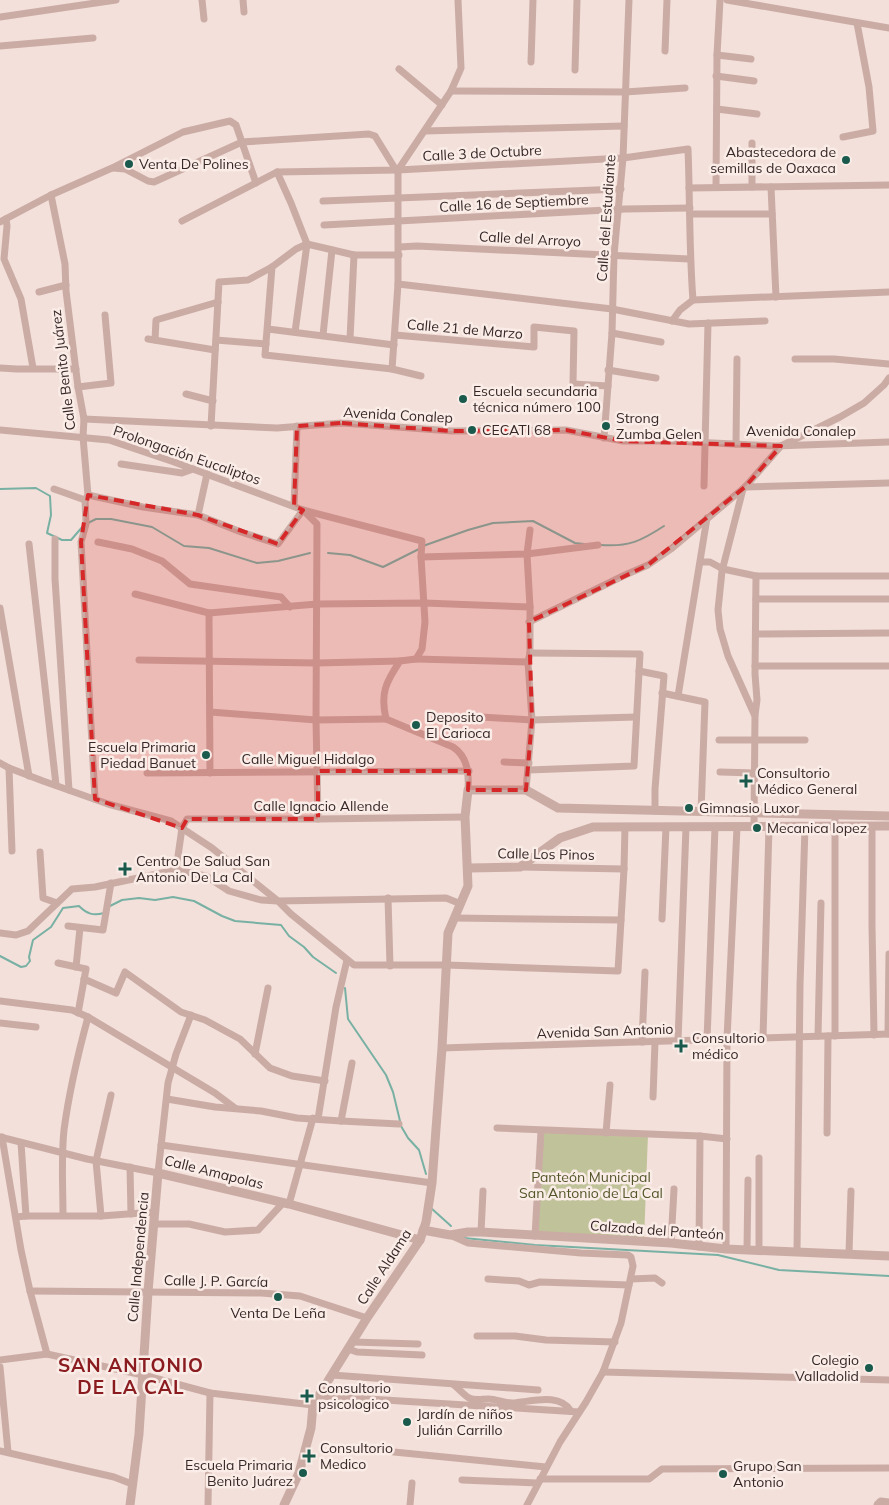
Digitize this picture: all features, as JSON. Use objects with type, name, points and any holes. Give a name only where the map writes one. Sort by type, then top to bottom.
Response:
[{"type":"street","points":[[0,17],[116,0]]},
{"type":"street","points":[[202,0],[204,19]]},
{"type":"street","points":[[243,0],[244,12]]},
{"type":"street","points":[[397,170],[452,90],[461,68],[458,0]]},
{"type":"street","points":[[531,62],[533,0]]},
{"type":"street","points":[[575,70],[577,0]]},
{"type":"street","name":"Calle del Estudiante","points":[[604,438],[612,334],[614,255],[623,158],[629,0]]},
{"type":"street","points":[[665,51],[667,0]]},
{"type":"street","points":[[716,187],[716,76],[720,0]]},
{"type":"street","points":[[727,0],[889,28]]},
{"type":"street","points":[[843,137],[873,131],[869,87],[857,23]]},
{"type":"street","points":[[0,46],[93,38]]},
{"type":"street","points":[[717,55],[751,59]]},
{"type":"street","points":[[399,69],[442,105]]},
{"type":"street","points":[[716,76],[754,81]]},
{"type":"street","points":[[452,90],[626,92],[686,88]]},
{"type":"street","points":[[717,109],[757,114]]},
{"type":"street","points":[[33,368],[21,299],[4,259],[7,226],[3,221],[51,195],[112,168],[183,132],[230,121],[236,125],[256,183]]},
{"type":"street","points":[[425,131],[624,126]]},
{"type":"street","points":[[112,168],[125,169],[148,181],[154,182],[242,142],[373,134],[397,170],[399,255],[392,369]]},
{"type":"street","points":[[752,144],[752,187]]},
{"type":"street","name":"Calle 3 de Octubre","points":[[277,172],[397,170],[623,158],[688,149],[689,188]]},
{"type":"street","points":[[182,221],[277,172],[307,244],[295,332]]},
{"type":"street","points":[[693,300],[690,259],[689,188],[889,185]]},
{"type":"street","points":[[771,187],[776,297]]},
{"type":"street","points":[[323,201],[621,189]]},
{"type":"street","name":"Calle Benito Juárez","points":[[51,195],[65,264],[78,387],[84,419],[86,524],[81,542],[95,799]]},
{"type":"street","name":"Calle 16 de Septiembre","points":[[324,225],[618,210],[772,214]]},
{"type":"street","points":[[211,426],[219,282],[248,280],[307,244],[354,255],[399,255]]},
{"type":"street","name":"Calle del Arroyo","points":[[399,246],[690,259]]},
{"type":"street","points":[[323,335],[332,250]]},
{"type":"street","points":[[350,339],[354,255]]},
{"type":"street","points":[[272,267],[265,355],[392,369],[421,376]]},
{"type":"street","points":[[398,284],[612,309],[689,324],[766,321]]},
{"type":"street","points":[[39,292],[66,285]]},
{"type":"street","points":[[672,321],[680,310],[693,300],[889,292]]},
{"type":"street","points":[[215,350],[152,340],[156,320],[218,302]]},
{"type":"street","points":[[78,387],[111,383],[105,315]]},
{"type":"street","points":[[704,486],[708,323]]},
{"type":"street","name":"Calle 21 de Marzo","points":[[395,335],[534,347],[534,327],[574,331],[573,384],[608,386]]},
{"type":"street","points":[[268,330],[323,335],[394,345]]},
{"type":"street","points":[[612,334],[661,342]]},
{"type":"street","points":[[216,340],[266,344]]},
{"type":"street","points":[[795,359],[834,358],[889,364]]},
{"type":"street","points":[[736,444],[737,359]]},
{"type":"street","points":[[0,368],[17,370],[33,368],[76,369]]},
{"type":"street","points":[[608,370],[656,378]]},
{"type":"street","points":[[529,622],[648,565],[671,549],[744,488],[781,446],[864,403],[889,378]]},
{"type":"street","points":[[186,394],[213,400]]},
{"type":"street","name":"Avenida Conalep","points":[[84,419],[277,428],[342,423],[452,431],[566,430],[623,441],[781,446],[889,442]]},
{"type":"street","points":[[294,506],[298,426]]},
{"type":"street","name":"Prolongación Eucaliptos","points":[[0,430],[109,440],[208,474],[303,510],[422,541],[421,557],[425,622],[422,649],[416,659]]},
{"type":"street","points":[[121,464],[182,473],[193,469]]},
{"type":"street","points":[[198,515],[208,474]]},
{"type":"street","points":[[744,488],[889,483]]},
{"type":"street","points":[[744,488],[723,569],[718,610],[720,629],[728,656],[755,716]]},
{"type":"street","points":[[54,489],[86,498],[198,515],[278,544],[303,510]]},
{"type":"street","name":"Prolongación Eucaliptos","points":[[303,510],[317,524],[316,720],[318,819]]},
{"type":"street","points":[[678,696],[707,518]]},
{"type":"street","points":[[526,790],[532,720],[528,662],[530,653],[530,608],[526,554],[530,530]]},
{"type":"street","points":[[55,539],[55,579],[69,790]]},
{"type":"street","points":[[98,542],[132,550],[162,561],[190,584],[281,597],[290,607]]},
{"type":"street","points":[[29,544],[56,785]]},
{"type":"street","points":[[421,557],[526,554],[598,545]]},
{"type":"street","points":[[701,562],[710,562],[723,569],[756,576],[889,576]]},
{"type":"street","points":[[754,827],[755,716],[757,700],[755,666],[756,576]]},
{"type":"street","points":[[135,594],[209,613],[317,604],[424,603],[530,608]]},
{"type":"street","points":[[756,599],[889,600]]},
{"type":"street","points":[[0,608],[29,776]]},
{"type":"street","points":[[209,613],[210,773]]},
{"type":"street","points":[[756,634],[889,633]]},
{"type":"street","points":[[504,762],[529,766],[634,766],[640,654],[530,653]]},
{"type":"street","points":[[139,660],[317,663],[416,659],[528,662]]},
{"type":"street","points":[[386,719],[384,690],[400,661]]},
{"type":"street","points":[[755,666],[889,666]]},
{"type":"street","points":[[639,671],[664,676],[655,811]]},
{"type":"street","points":[[662,694],[705,702],[702,812]]},
{"type":"street","points":[[210,712],[316,720],[386,719],[460,751],[469,771],[468,790],[526,790],[558,808],[889,816]]},
{"type":"street","points":[[481,717],[532,720],[636,717]]},
{"type":"street","points":[[719,740],[805,740]]},
{"type":"street","points":[[0,763],[29,776],[95,799],[171,821],[212,848],[354,966],[447,965],[618,971],[625,827]]},
{"type":"street","points":[[9,768],[12,851]]},
{"type":"street","name":"Calle Miguel Hidalgo","points":[[147,773],[469,771]]},
{"type":"street","points":[[720,772],[755,773]]},
{"type":"street","name":"Calle Aldama","points":[[313,1404],[420,1240],[426,1222],[432,1183],[448,933],[468,886],[465,817],[468,790]]},
{"type":"street","points":[[593,810],[593,827]]},
{"type":"street","points":[[827,1133],[832,1036],[835,815]]},
{"type":"street","name":"Calle Ignacio Allende","points":[[182,828],[187,819],[465,817]]},
{"type":"street","points":[[797,1252],[805,826]]},
{"type":"street","points":[[872,826],[874,1035]]},
{"type":"street","points":[[520,867],[560,838],[593,827],[889,826]]},
{"type":"street","points":[[662,919],[666,827]]},
{"type":"street","points":[[678,1041],[686,827]]},
{"type":"street","points":[[707,1040],[715,827]]},
{"type":"street","points":[[726,1248],[727,1039],[737,827]]},
{"type":"street","points":[[763,1038],[770,827]]},
{"type":"street","points":[[176,870],[182,828]]},
{"type":"street","points":[[180,842],[194,836]]},
{"type":"street","points":[[40,852],[43,898],[57,903]]},
{"type":"street","name":"Calle Los Pinos","points":[[468,868],[624,869]]},
{"type":"street","points":[[0,933],[16,935],[28,931],[72,889],[176,870],[206,876],[229,891],[261,900],[446,898],[461,904]]},
{"type":"street","points":[[68,926],[103,930],[111,883]]},
{"type":"street","points":[[388,898],[390,966]]},
{"type":"street","points":[[818,1036],[821,903]]},
{"type":"street","points":[[454,918],[621,920]]},
{"type":"street","points":[[76,967],[80,928]]},
{"type":"street","points":[[888,1034],[889,954]]},
{"type":"street","points":[[154,1224],[188,1224],[225,1232],[258,1230],[286,1204],[300,1166],[325,1081],[336,1008],[347,960]]},
{"type":"street","points":[[58,963],[86,969],[78,1013]]},
{"type":"street","points":[[84,979],[116,993],[125,972],[182,1012],[205,1020],[240,1039],[270,1068],[285,1075],[325,1081]]},
{"type":"street","points":[[642,1042],[644,972]]},
{"type":"street","points":[[255,1054],[268,988]]},
{"type":"street","points":[[0,1001],[72,1010],[88,1017],[215,1093],[235,1108]]},
{"type":"street","name":"Calle Independencia","points":[[130,1505],[139,1434],[148,1292],[168,1083],[191,1015]]},
{"type":"street","points":[[63,1215],[62,1152],[64,1130],[74,1068],[88,1017]]},
{"type":"street","points":[[0,1024],[36,1027]]},
{"type":"street","name":"Avenida San Antonio","points":[[442,1048],[888,1034]]},
{"type":"street","points":[[653,1097],[655,1042]]},
{"type":"street","points":[[341,1120],[352,1063]]},
{"type":"street","points":[[606,1133],[610,1085]]},
{"type":"street","points":[[101,1216],[96,1161],[111,1096]]},
{"type":"street","points":[[167,1099],[261,1111],[297,1118],[399,1124]]},
{"type":"street","points":[[497,1128],[727,1138]]},
{"type":"street","points":[[535,1236],[541,1131]]},
{"type":"street","points":[[699,1247],[700,1136]]},
{"type":"street","points":[[1,1137],[30,1291],[47,1354]]},
{"type":"street","name":"Calle Amapolas","points":[[1,1137],[96,1161],[158,1173],[286,1204],[420,1240]]},
{"type":"street","points":[[21,1143],[26,1216]]},
{"type":"street","points":[[161,1145],[432,1183]]},
{"type":"street","points":[[759,1158],[759,1250]]},
{"type":"street","points":[[130,1167],[131,1214]]},
{"type":"street","points":[[747,1249],[748,1180]]},
{"type":"street","points":[[671,1243],[674,1189]]},
{"type":"street","points":[[480,1232],[482,1191]]},
{"type":"street","points":[[849,1253],[851,1191]]},
{"type":"street","points":[[16,1217],[101,1216],[155,1212]]},
{"type":"street","name":"Calzada del Panteón","points":[[423,1230],[450,1235],[480,1232],[671,1243],[699,1247],[889,1256]]},
{"type":"street","points":[[450,1235],[468,1243],[581,1253],[628,1255],[631,1257],[633,1266],[630,1282],[615,1342],[602,1372],[560,1442],[526,1505]]},
{"type":"street","points":[[488,1280],[519,1281],[529,1285],[540,1282],[630,1282],[655,1278],[662,1283]]},
{"type":"street","name":"Calle J. P. García","points":[[30,1291],[261,1293],[300,1296],[368,1318]]},
{"type":"street","points":[[477,1336],[515,1336],[546,1340],[615,1342]]},
{"type":"street","points":[[350,1345],[418,1344]]},
{"type":"street","points":[[350,1345],[357,1352],[422,1356]]},
{"type":"street","points":[[0,1360],[47,1354],[143,1375],[210,1393],[313,1404],[311,1428],[299,1473],[284,1505]]},
{"type":"street","points":[[0,1367],[8,1452]]},
{"type":"street","points":[[602,1372],[889,1380]]},
{"type":"street","points":[[332,1375],[538,1390]]},
{"type":"street","points":[[454,1385],[468,1398],[474,1400],[490,1399],[510,1403],[544,1399],[557,1400],[567,1405],[571,1411]]},
{"type":"street","points":[[208,1505],[210,1479],[210,1393]]},
{"type":"street","points":[[320,1396],[579,1412]]},
{"type":"street","points":[[0,1451],[114,1477],[132,1484]]},
{"type":"street","points":[[394,1452],[546,1467]]},
{"type":"street","points":[[462,1480],[649,1480],[662,1468],[889,1468]]},
{"type":"street","points":[[410,1505],[412,1483]]},
{"type":"street","points":[[878,1505],[881,1502],[889,1503]]},
{"type":"highlighted area","points":[[342,423],[452,431],[566,430],[623,441],[781,446],[745,487],[648,565],[529,622],[532,720],[526,790],[468,790],[469,771],[318,771],[318,819],[187,819],[182,828],[95,799],[81,542],[88,495],[198,515],[278,544],[303,510],[294,506],[297,426]]},
{"type":"green space","name":"Panteón Municipal San Antonio de La Cal","points":[[541,1131],[648,1134],[644,1241],[535,1236]]},
{"type":"waterway","points":[[0,489],[36,488],[50,496],[51,515],[47,533],[62,540],[71,540],[84,525]]},
{"type":"waterway","points":[[88,523],[96,519],[111,519],[152,527],[184,546],[209,548],[257,563],[278,561],[310,553]]},
{"type":"waterway","points":[[423,546],[493,523],[533,521],[575,543],[584,544]]},
{"type":"waterway","points":[[601,545],[619,545],[634,542],[664,526]]},
{"type":"waterway","points":[[328,553],[350,555],[383,567],[419,549]]},
{"type":"waterway","points":[[110,906],[122,900],[139,898],[155,900],[173,897],[194,901],[235,921],[281,925],[289,936],[304,947],[313,957],[336,973]]},
{"type":"waterway","points":[[0,956],[21,967],[26,966],[30,961],[29,957],[33,940],[51,927],[63,908],[79,906],[90,914],[104,913]]},
{"type":"waterway","points":[[345,988],[348,1019],[386,1075],[393,1092],[400,1121]]},
{"type":"waterway","points":[[401,1126],[408,1138],[419,1150],[426,1174]]},
{"type":"waterway","points":[[431,1208],[451,1226]]},
{"type":"waterway","points":[[464,1238],[535,1245],[718,1255],[779,1270],[889,1276]]},
{"type":"place","name":"Abastecedora de semillas de Oaxaca","points":[[846,160]]},
{"type":"place","name":"Venta De Polines","points":[[129,164]]},
{"type":"place","name":"Escuela secundaria técnica número 100","points":[[463,399]]},
{"type":"place","name":"Strong Zumba Gelen","points":[[606,426]]},
{"type":"place","name":"CECATI 68","points":[[472,430]]},
{"type":"place","name":"Deposito El Carioca","points":[[416,725]]},
{"type":"place","name":"Escuela Primaria Piedad Banuet","points":[[206,755]]},
{"type":"place","name":"Consultorio Médico General","points":[[746,781]]},
{"type":"place","name":"Gimnasio Luxor","points":[[689,808]]},
{"type":"place","name":"Mecanica lopez","points":[[757,828]]},
{"type":"place","name":"Centro De Salud San Antonio De La Cal","points":[[125,869]]},
{"type":"place","name":"Consultorio médico","points":[[681,1046]]},
{"type":"place","name":"Venta De Leña","points":[[278,1297]]},
{"type":"place","name":"Colegio Valladolid","points":[[869,1368]]},
{"type":"place","name":"Consultorio psicologico","points":[[307,1396]]},
{"type":"place","name":"Jardín de niños Julián Carrillo","points":[[407,1422]]},
{"type":"place","name":"Consultorio Medico","points":[[309,1456]]},
{"type":"place","name":"Escuela Primaria Benito Juárez","points":[[303,1473]]},
{"type":"place","name":"Grupo San Antonio","points":[[723,1474]]},
{"type":"district","name":"SAN ANTONIO DE LA CAL","points":[[131,1376]]}]
